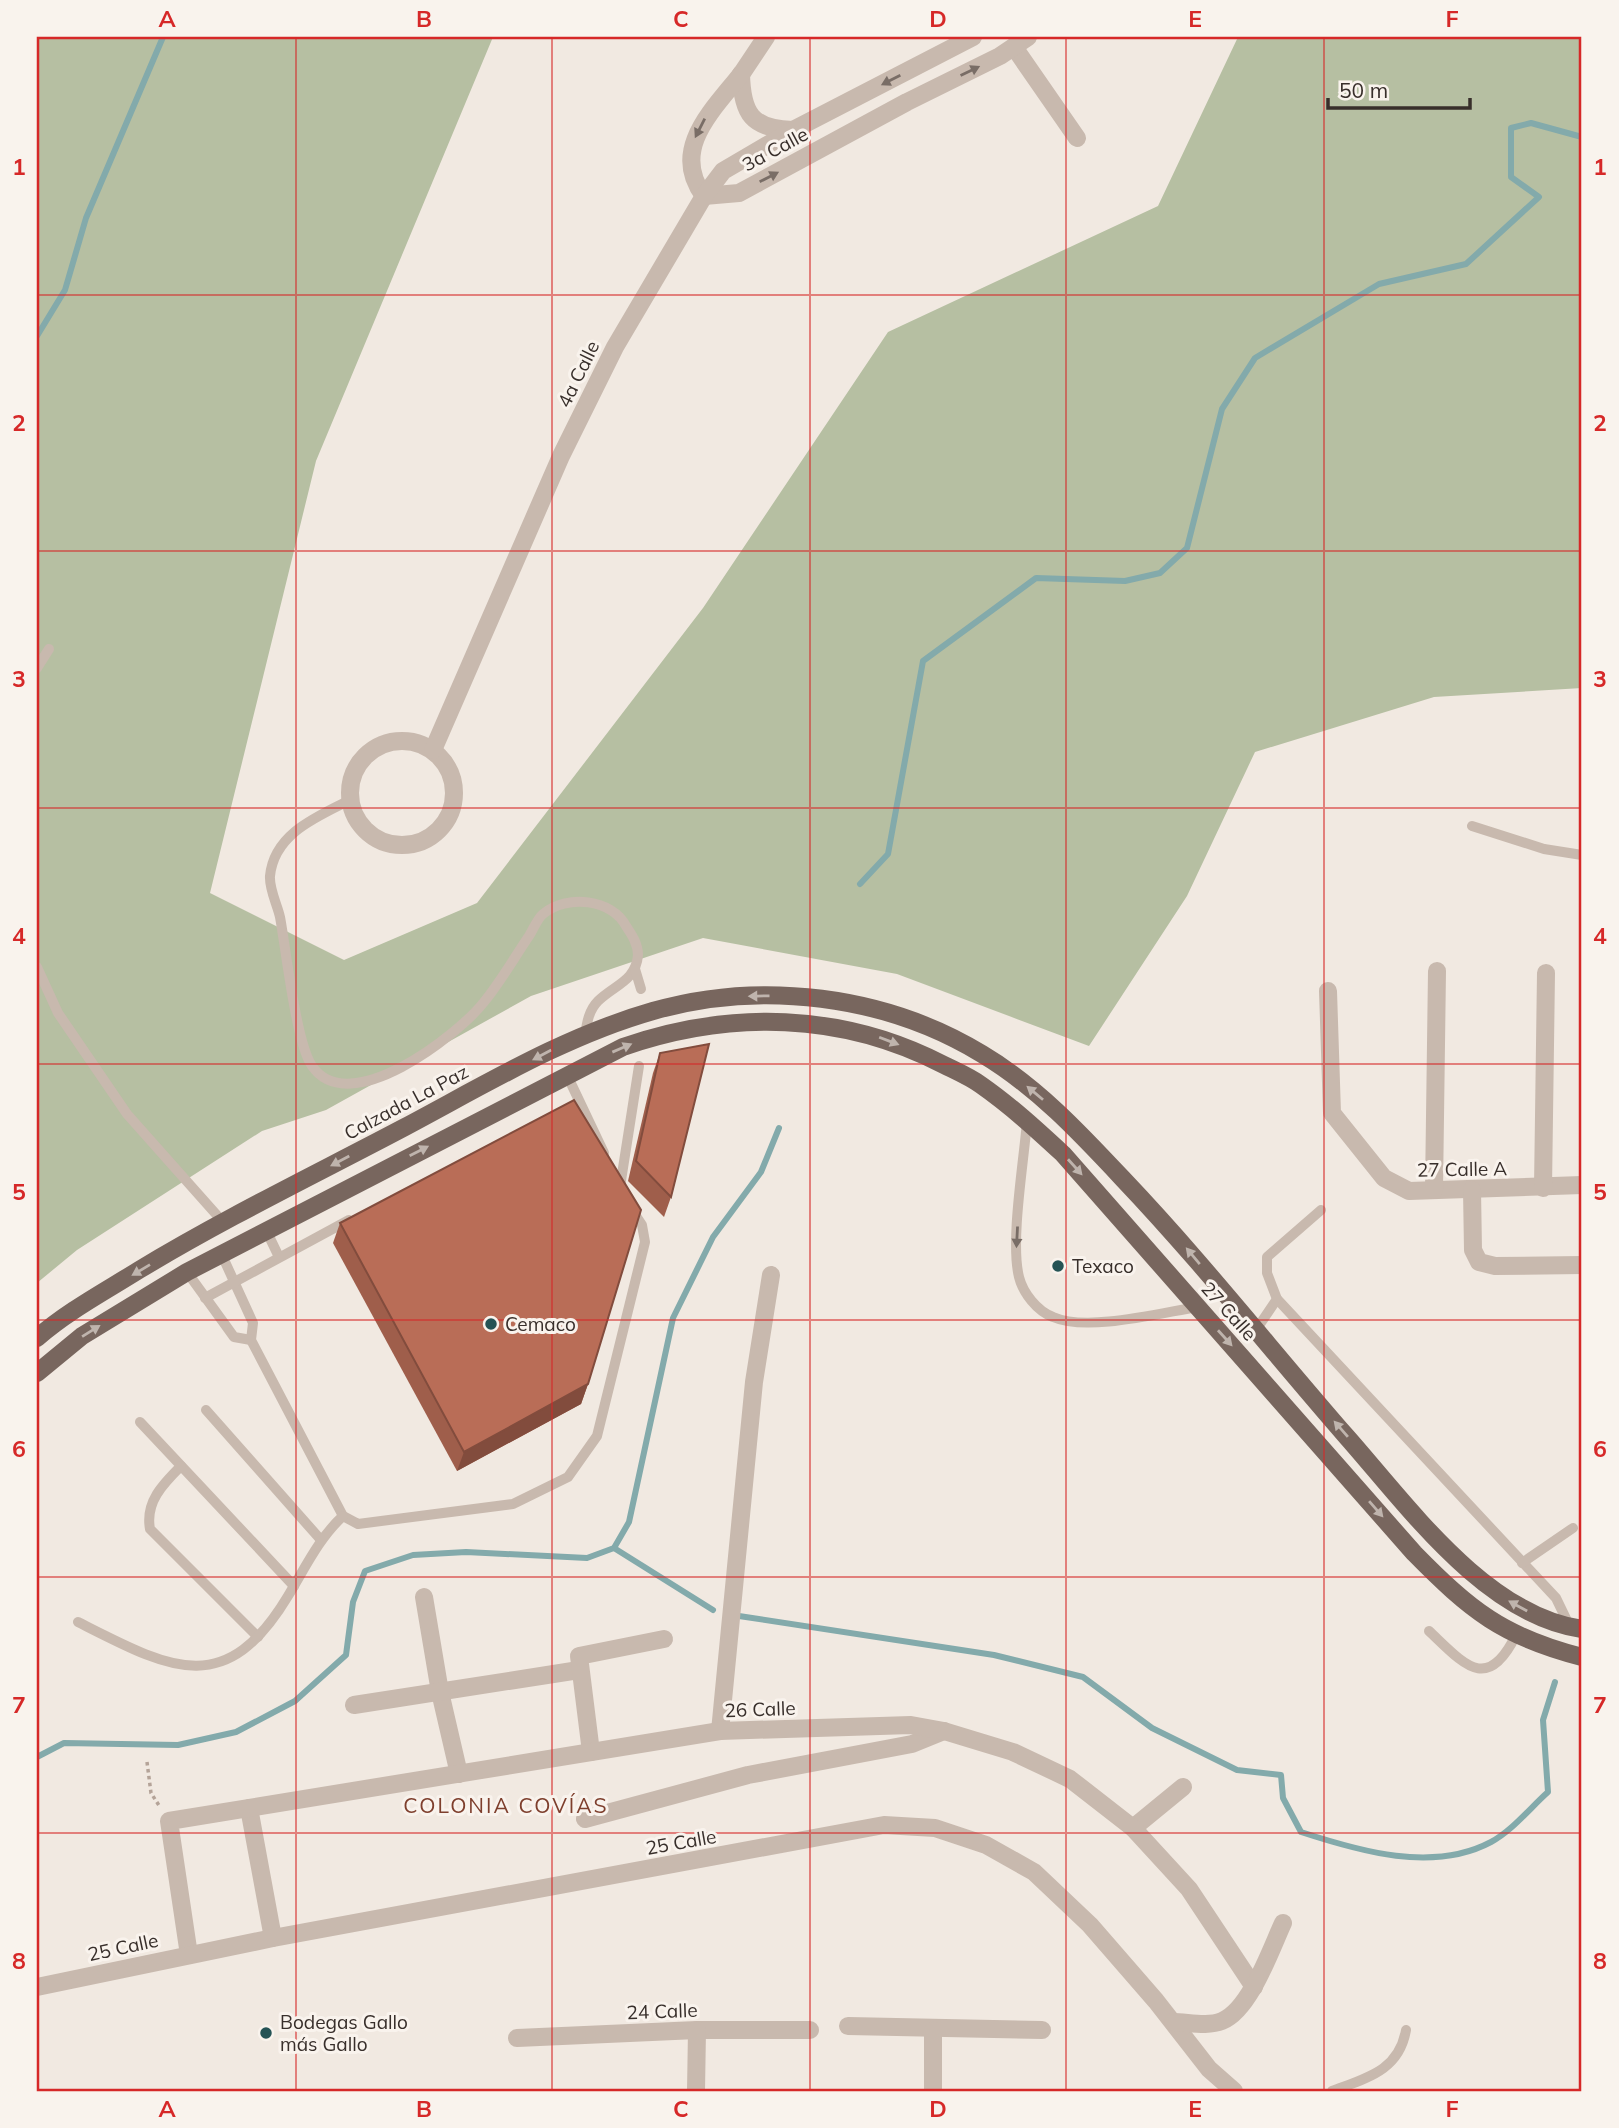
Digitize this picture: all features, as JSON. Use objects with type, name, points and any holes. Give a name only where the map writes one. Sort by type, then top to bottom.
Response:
[{"type":"main road","name":"Calzada La Paz","points":[[37,1338],[61,1317],[223,1222],[585,1035],[652,1011],[693,1001],[763,995],[827,999]]},
{"type":"main road","name":"27 Calle","points":[[827,999],[901,1017],[939,1032],[983,1054],[1036,1092],[1174,1233],[1385,1479],[1466,1568],[1514,1605],[1576,1628]]},
{"type":"main road","name":"27 Calle","points":[[567,1075],[623,1047],[666,1032],[745,1021],[823,1024],[883,1038],[979,1083],[1063,1154],[1423,1563],[1450,1590],[1491,1622],[1528,1642],[1582,1657]]},
{"type":"main road","points":[[37,1373],[82,1336],[187,1272],[567,1075]]},
{"type":"street","points":[[704,196],[698,188],[691,162],[693,144],[713,106],[741,74],[766,37]]},
{"type":"street","name":"3a Calle","points":[[704,196],[723,172],[793,131],[973,37]]},
{"type":"street","points":[[1021,42],[1077,138]]},
{"type":"street","name":"3a Calle","points":[[704,196],[739,192],[1021,42]]},
{"type":"street","points":[[741,74],[743,103],[752,119],[763,126],[793,131]]},
{"type":"street","name":"4a Calle","points":[[432,750],[561,456],[615,347],[704,196]]},
{"type":"street","points":[[400,741],[417,743],[432,750],[445,762],[453,778],[455,795],[447,819],[430,838],[413,845],[396,846],[379,841],[365,831],[355,817],[349,800],[350,783],[356,767],[367,754],[382,744],[400,741]]},
{"type":"street","points":[[1434,1190],[1437,971]]},
{"type":"street","points":[[1543,1188],[1546,973]]},
{"type":"street","name":"27 Calle A","points":[[1328,991],[1329,1103],[1332,1113],[1391,1184],[1409,1191],[1582,1185]]},
{"type":"street","points":[[1472,1190],[1473,1250],[1479,1262],[1495,1266],[1582,1265]]},
{"type":"street","points":[[720,1731],[754,1382],[771,1275]]},
{"type":"street","points":[[424,1597],[440,1692],[459,1774]]},
{"type":"street","points":[[591,1752],[579,1656],[664,1639]]},
{"type":"street","points":[[354,1705],[579,1670]]},
{"type":"street","name":"26 Calle","points":[[169,1821],[720,1731],[911,1725],[944,1731],[1013,1752],[1070,1779],[1133,1828],[1189,1889],[1254,1987]]},
{"type":"street","points":[[585,1819],[748,1775],[912,1744],[944,1731]]},
{"type":"street","points":[[1133,1828],[1182,1787]]},
{"type":"street","points":[[249,1808],[273,1938]]},
{"type":"street","points":[[169,1821],[189,1955]]},
{"type":"street","name":"25 Calle","points":[[37,1987],[273,1938],[884,1825],[934,1828],[986,1844],[1034,1872],[1090,1925],[1209,2069],[1234,2091]]},
{"type":"street","points":[[1172,2022],[1222,2021],[1231,2016],[1254,1987],[1283,1923]]},
{"type":"street","points":[[848,2026],[933,2030],[1042,2030]]},
{"type":"street","points":[[696,2091],[697,2030]]},
{"type":"street","name":"24 Calle","points":[[517,2038],[697,2030],[810,2030]]},
{"type":"street","points":[[933,2030],[933,2091]]},
{"type":"lane","points":[[37,668],[49,649]]},
{"type":"lane","points":[[349,800],[293,833],[278,848],[269,878],[310,1064],[332,1084],[358,1084],[387,1074],[459,1031],[485,1001],[543,914],[570,902],[599,903],[621,917],[637,946],[635,969],[641,989]]},
{"type":"lane","points":[[1472,826],[1544,849],[1582,855]]},
{"type":"lane","points":[[37,967],[58,1013],[127,1114],[223,1222]]},
{"type":"lane","points":[[585,1035],[593,1008],[628,979],[635,969]]},
{"type":"lane","points":[[620,1187],[639,1066]]},
{"type":"lane","points":[[221,1253],[253,1323],[251,1340],[343,1516],[358,1524],[513,1504],[568,1477],[597,1436],[645,1242],[642,1225],[574,1104],[567,1075]]},
{"type":"lane","points":[[1027,1121],[1017,1254],[1019,1279],[1027,1296],[1043,1312],[1065,1320],[1113,1321],[1197,1307]]},
{"type":"lane","points":[[1321,1210],[1267,1257],[1267,1273],[1277,1299],[1556,1598],[1576,1628]]},
{"type":"lane","points":[[205,1298],[357,1215]]},
{"type":"lane","points":[[266,1230],[279,1257]]},
{"type":"lane","points":[[187,1272],[234,1337],[251,1340]]},
{"type":"lane","points":[[1256,1330],[1277,1299]]},
{"type":"lane","points":[[206,1410],[321,1540]]},
{"type":"lane","points":[[140,1422],[294,1586]]},
{"type":"lane","points":[[181,1466],[157,1494],[149,1508],[150,1529],[258,1637]]},
{"type":"lane","points":[[78,1622],[149,1657],[195,1665],[237,1656],[271,1625],[321,1540],[343,1516]]},
{"type":"lane","points":[[1522,1563],[1573,1528]]},
{"type":"lane","points":[[1429,1631],[1475,1670],[1500,1662],[1516,1635]]},
{"type":"lane","points":[[1332,2091],[1390,2064],[1403,2048],[1406,2030]]},
{"type":"path","points":[[147,1762],[151,1793],[169,1821]]},
{"type":"green space","points":[[37,37],[493,37],[316,461],[210,893],[344,960],[477,903],[703,608],[888,332],[1158,206],[1238,37],[1582,37],[1582,688],[1434,697],[1255,752],[1187,896],[1089,1046],[897,974],[703,938],[531,996],[326,1110],[262,1131],[77,1250],[37,1283]]},
{"type":"building","points":[[709,1044],[671,1197],[636,1161],[660,1053]]},
{"type":"building","name":"Cemaco","points":[[574,1100],[641,1210],[588,1384],[464,1452],[340,1223]]},
{"type":"waterway","points":[[37,336],[65,290],[86,218],[163,37]]},
{"type":"waterway","points":[[860,884],[888,854],[923,661],[1036,578],[1125,581],[1160,573],[1187,548],[1222,409],[1255,358],[1379,284],[1466,264],[1539,197],[1511,177],[1511,128],[1531,123],[1582,137]]},
{"type":"waterway","points":[[37,1757],[64,1743],[178,1745],[236,1732],[295,1701],[346,1655],[353,1602],[365,1571],[413,1555],[466,1552],[587,1558],[614,1548],[629,1522],[673,1318],[713,1237],[761,1172],[779,1128]]},
{"type":"waterway","points":[[614,1548],[713,1610]]},
{"type":"waterway","points":[[739,1616],[994,1655],[1083,1677],[1152,1728],[1237,1770],[1281,1775],[1283,1798],[1301,1832],[1347,1846],[1396,1856],[1445,1856],[1469,1851],[1491,1842],[1514,1825],[1548,1792],[1543,1720],[1555,1682]]},
{"type":"place","name":"Texaco","points":[[1058,1266]]},
{"type":"place","name":"Cemaco","points":[[491,1324]]},
{"type":"place","name":"Bodegas Gallo más Gallo","points":[[266,2033]]},
{"type":"district","name":"COLONIA COVÍAS","points":[[506,1805]]}]
